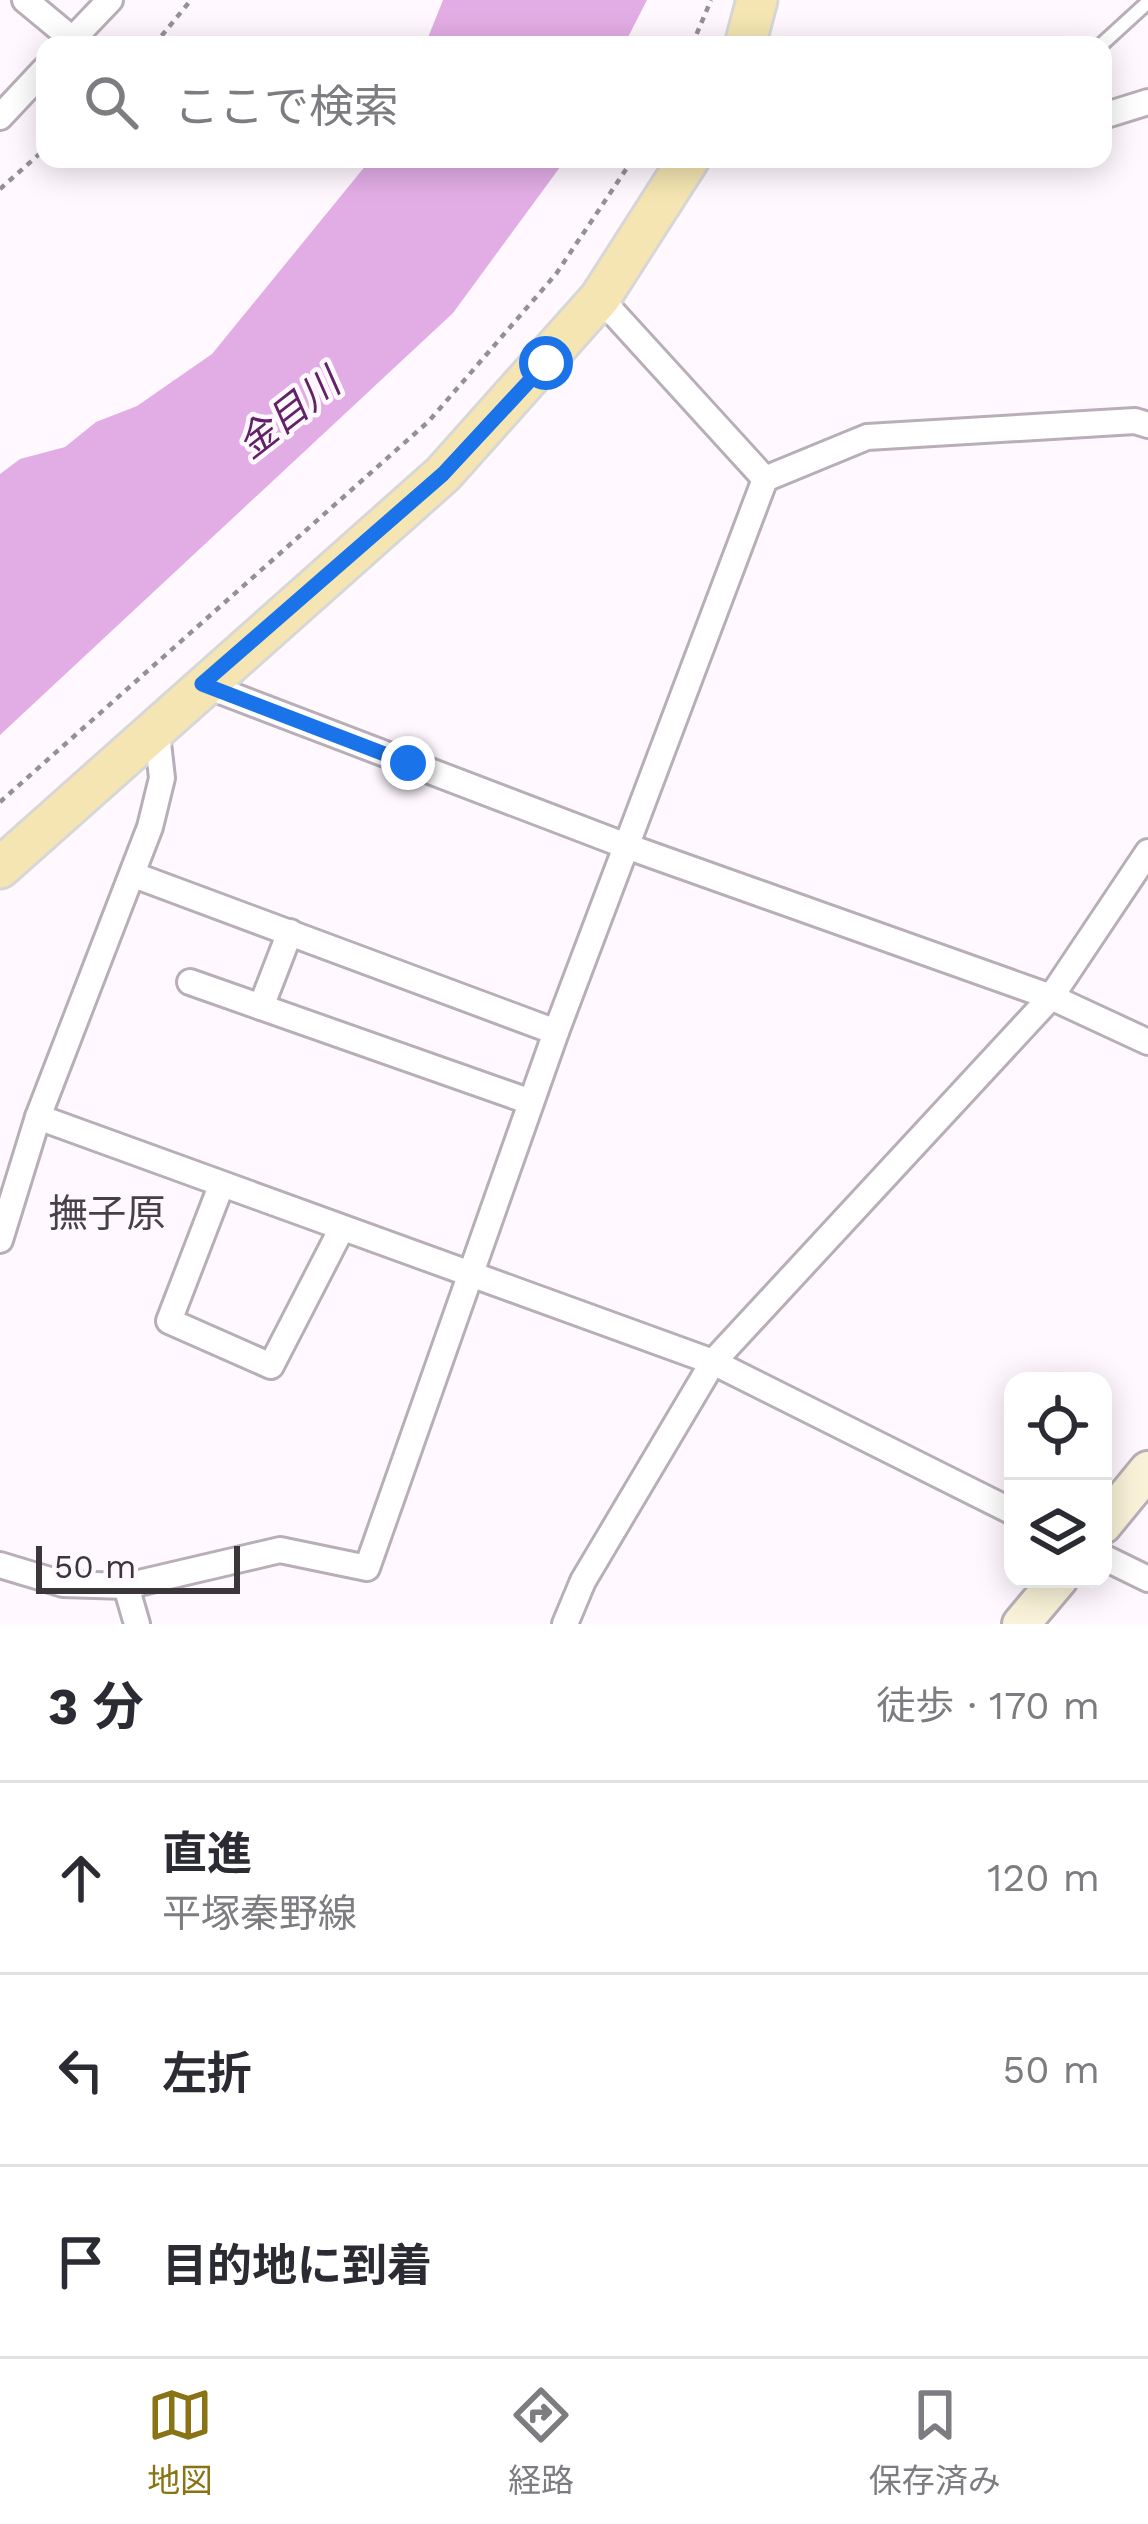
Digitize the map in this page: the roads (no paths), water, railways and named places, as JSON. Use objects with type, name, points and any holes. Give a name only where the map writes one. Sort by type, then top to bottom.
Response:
[{"type":"main road","points":[[749,36],[758,0]]},
{"type":"main road","points":[[0,868],[157,734],[202,684],[443,474],[600,298],[683,168]]},
{"type":"street","points":[[25,0],[64,36]]},
{"type":"street","points":[[76,36],[110,0]]},
{"type":"street","points":[[0,117],[36,79]]},
{"type":"street","points":[[1112,113],[1148,102]]},
{"type":"street","points":[[600,298],[766,478]]},
{"type":"street","points":[[0,1565],[63,1584],[126,1586],[280,1550],[368,1568],[556,1032],[766,478],[867,437],[1112,422],[1148,425]]},
{"type":"street","points":[[202,684],[628,847],[1051,997],[1148,1042]]},
{"type":"street","points":[[0,1240],[38,1117],[134,874],[162,778],[157,734]]},
{"type":"street","points":[[565,1624],[583,1581],[713,1362],[1051,997],[1148,852]]},
{"type":"street","points":[[134,874],[556,1032]]},
{"type":"street","points":[[261,1007],[290,932]]},
{"type":"street","points":[[190,982],[531,1102]]},
{"type":"street","points":[[38,1117],[713,1362],[1004,1508]]},
{"type":"street","points":[[220,1186],[169,1321],[271,1366],[342,1228]]},
{"type":"street","points":[[1112,1514],[1148,1470]]},
{"type":"street","points":[[1112,1561],[1148,1579]]},
{"type":"street","points":[[126,1586],[137,1624]]},
{"type":"street","points":[[1021,1624],[1051,1588]]},
{"type":"lane","points":[[1111,36],[1148,2]]},
{"type":"water","points":[[443,0],[647,0],[629,36],[429,36]]},
{"type":"water","name":"金目川","points":[[364,168],[559,168],[453,313],[0,735],[0,474],[20,459],[65,447],[96,422],[137,406],[212,354]]},
{"type":"district","name":"撫子原","points":[[107,1213]]}]
